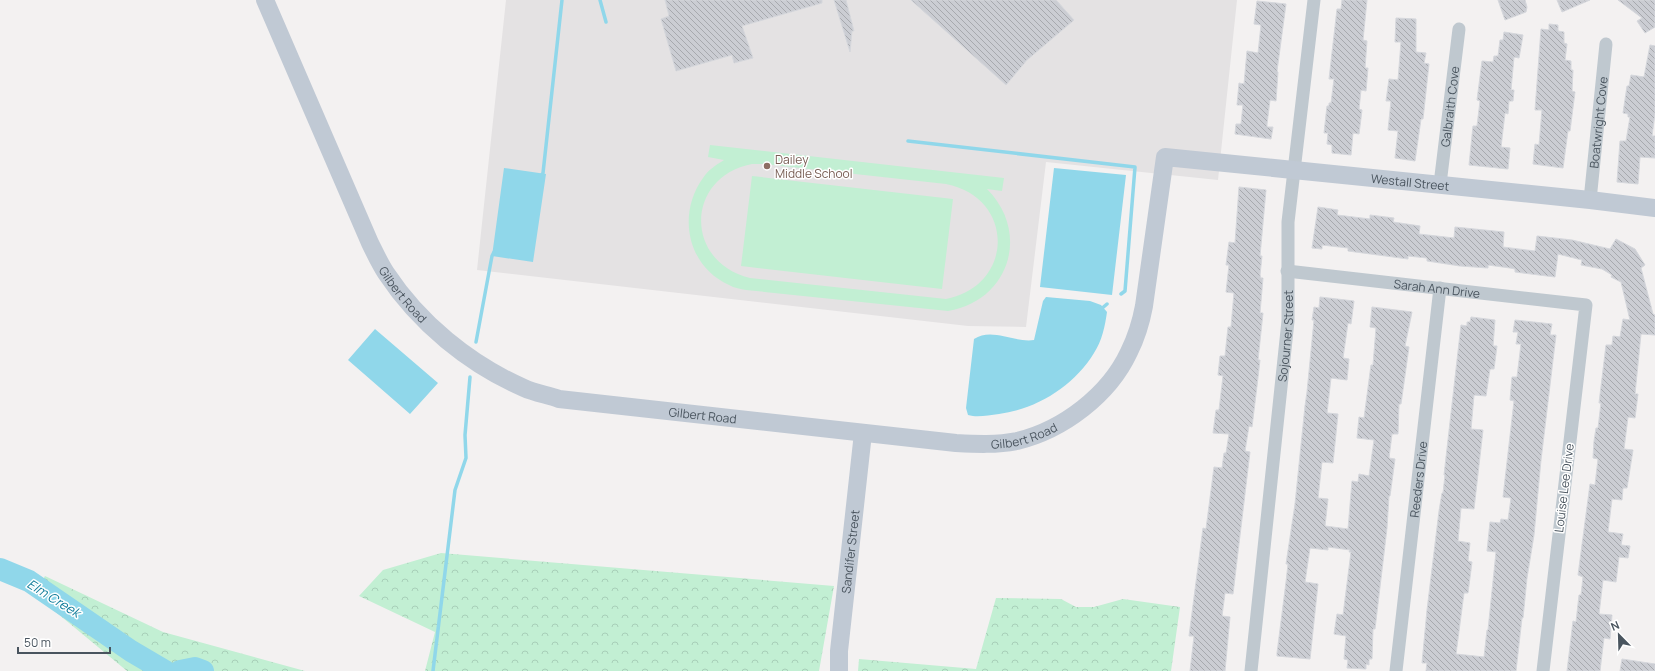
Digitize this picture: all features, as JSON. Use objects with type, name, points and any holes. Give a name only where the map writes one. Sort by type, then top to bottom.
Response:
[{"type":"street","name":"Gilbert Road","points":[[264,0],[370,243],[386,273],[411,306],[441,336],[490,371],[525,389],[559,399],[863,433],[977,444],[1017,441],[1034,435],[1057,425],[1095,398],[1110,382],[1129,353],[1141,321],[1165,156]]},
{"type":"street","name":"Sojourner Street","points":[[1252,671],[1288,321],[1288,222],[1314,0]]},
{"type":"street","name":"Galbraith Cove","points":[[1440,184],[1459,29]]},
{"type":"street","name":"Boatwright Cove","points":[[1590,200],[1606,44]]},
{"type":"street","name":"Westall Street","points":[[1165,156],[1655,208]]},
{"type":"street","name":"Sarah Ann Drive","points":[[1287,271],[1586,305]]},
{"type":"street","name":"Reeders Drive","points":[[1396,671],[1440,288]]},
{"type":"street","name":"Louise Lee Drive","points":[[1542,671],[1586,305]]},
{"type":"street","name":"Sandifer Street","points":[[839,671],[839,651],[863,433]]},
{"type":"shaded area","name":"Dailey Middle School","points":[[506,0],[1237,0],[1218,180],[1046,162],[1026,327],[968,326],[477,270]]},
{"type":"green space","points":[[710,145],[1004,178],[1002,191],[987,189],[1000,206],[1008,225],[1010,244],[1007,263],[999,280],[986,294],[969,305],[948,311],[746,290],[733,287],[715,276],[704,265],[695,252],[690,238],[690,207],[695,192],[707,173],[724,160],[708,157]],"holes":[[[752,164],[764,164],[946,184],[969,192],[985,206],[995,223],[998,242],[994,261],[985,278],[968,291],[946,299],[750,278],[728,269],[713,255],[704,238],[701,220],[705,202],[714,185],[730,172]]]},
{"type":"green space","points":[[752,176],[953,199],[942,289],[741,266]]},
{"type":"green space","points":[[441,553],[834,586],[819,671],[425,671],[435,632],[359,596],[383,570]]},
{"type":"green space","points":[[45,576],[163,632],[305,671],[127,671],[34,594]]},
{"type":"green space","points":[[996,598],[1061,599],[1076,607],[1094,607],[1123,599],[1180,607],[1171,671],[858,671],[859,659],[976,669]]},
{"type":"water","points":[[504,168],[546,174],[533,262],[492,256]]},
{"type":"water","points":[[1054,168],[1126,175],[1112,295],[1040,287]]},
{"type":"water","points":[[1046,297],[1090,301],[1101,305],[1107,312],[1103,333],[1094,353],[1076,376],[1053,394],[1040,401],[1027,407],[999,414],[979,416],[968,415],[966,408],[974,339],[981,336],[996,335],[1034,340],[1043,301]]},
{"type":"water","points":[[375,329],[438,383],[410,414],[348,360]]},
{"type":"building","points":[[665,0],[822,0],[822,3],[742,26],[753,58],[734,63],[732,55],[676,71],[661,19],[669,16]]},
{"type":"building","points":[[834,0],[846,0],[854,31],[852,31],[850,52]]},
{"type":"building","points":[[911,0],[1056,0],[1074,20],[1027,60],[1006,85]]},
{"type":"building","points":[[1342,0],[1367,0],[1363,40],[1367,41],[1365,68],[1368,68],[1366,91],[1361,90],[1359,109],[1362,110],[1359,134],[1353,133],[1351,155],[1332,153],[1332,145],[1327,144],[1328,133],[1324,133],[1327,106],[1331,103],[1334,79],[1329,79],[1337,9],[1341,9]]},
{"type":"building","points":[[1498,0],[1525,0],[1527,7],[1526,12],[1505,20]]},
{"type":"building","points":[[1557,0],[1590,0],[1562,12]]},
{"type":"building","points":[[1618,0],[1655,0],[1655,27],[1645,33],[1637,21],[1642,18]]},
{"type":"building","points":[[1257,1],[1286,4],[1277,71],[1276,101],[1270,100],[1267,124],[1267,127],[1273,127],[1271,139],[1235,134],[1236,124],[1241,124],[1243,105],[1237,105],[1239,83],[1244,84],[1247,51],[1258,53],[1261,25],[1254,24]]},
{"type":"building","points":[[1396,18],[1416,19],[1416,52],[1426,53],[1424,63],[1429,64],[1423,119],[1421,119],[1415,161],[1395,158],[1398,131],[1388,130],[1391,101],[1386,101],[1389,79],[1398,80],[1401,42],[1395,42]]},
{"type":"building","points":[[1549,24],[1558,25],[1558,31],[1564,32],[1564,43],[1567,44],[1565,60],[1571,61],[1571,70],[1573,70],[1572,91],[1575,92],[1563,168],[1533,164],[1535,144],[1539,145],[1542,110],[1535,110],[1541,29],[1549,30]]},
{"type":"building","points":[[1504,32],[1523,35],[1519,58],[1514,57],[1511,90],[1514,90],[1513,101],[1509,101],[1508,114],[1505,113],[1501,147],[1510,148],[1508,169],[1469,165],[1473,126],[1477,126],[1480,101],[1477,100],[1482,61],[1493,62],[1494,56],[1498,56],[1500,40],[1503,40]]},
{"type":"building","points":[[1650,45],[1655,46],[1655,114],[1652,136],[1655,136],[1655,158],[1640,157],[1638,184],[1617,182],[1620,141],[1626,141],[1630,117],[1628,117],[1628,114],[1623,113],[1627,86],[1629,86],[1631,75],[1644,77]]},
{"type":"building","points":[[1239,187],[1266,190],[1260,256],[1262,256],[1260,275],[1261,278],[1263,278],[1260,313],[1263,313],[1258,360],[1260,360],[1252,427],[1249,426],[1245,451],[1250,452],[1233,594],[1225,593],[1222,616],[1230,617],[1225,671],[1190,671],[1194,636],[1189,636],[1203,528],[1206,529],[1214,467],[1222,468],[1229,434],[1213,433],[1216,410],[1219,410],[1223,376],[1218,375],[1220,356],[1225,356],[1228,327],[1231,327],[1234,293],[1226,292],[1229,265],[1226,265],[1229,242],[1235,243]]},
{"type":"building","points":[[1318,207],[1338,210],[1337,215],[1370,219],[1370,215],[1394,218],[1393,222],[1420,226],[1419,234],[1454,238],[1455,227],[1504,232],[1503,247],[1535,251],[1537,236],[1572,240],[1610,249],[1616,239],[1635,249],[1645,265],[1641,268],[1653,314],[1655,315],[1655,335],[1641,334],[1635,394],[1638,394],[1635,418],[1628,417],[1624,449],[1633,450],[1627,488],[1623,488],[1622,500],[1612,499],[1608,532],[1623,534],[1621,545],[1630,546],[1628,558],[1619,557],[1616,582],[1603,580],[1599,614],[1612,615],[1610,639],[1604,638],[1600,671],[1567,671],[1573,621],[1576,622],[1579,595],[1581,595],[1583,577],[1578,575],[1590,484],[1595,485],[1598,459],[1593,458],[1594,441],[1596,428],[1598,428],[1601,403],[1599,403],[1606,345],[1612,345],[1613,336],[1620,337],[1623,319],[1630,320],[1621,282],[1611,277],[1612,275],[1602,269],[1581,265],[1582,260],[1558,254],[1555,277],[1515,272],[1515,269],[1488,265],[1488,268],[1460,266],[1427,261],[1427,258],[1408,256],[1408,259],[1348,251],[1348,248],[1322,245],[1322,249],[1312,248]]},
{"type":"building","points":[[1320,297],[1354,301],[1351,324],[1348,323],[1343,358],[1349,359],[1347,380],[1331,378],[1327,413],[1338,414],[1333,463],[1322,462],[1318,498],[1328,499],[1325,526],[1348,529],[1352,481],[1358,482],[1359,474],[1369,476],[1374,440],[1357,438],[1359,417],[1364,418],[1371,365],[1373,365],[1376,328],[1370,327],[1372,307],[1412,312],[1405,346],[1409,347],[1401,404],[1399,404],[1398,434],[1392,434],[1389,458],[1395,459],[1389,496],[1387,528],[1375,629],[1373,629],[1372,659],[1369,659],[1369,665],[1366,664],[1366,669],[1347,668],[1348,660],[1344,659],[1346,636],[1334,634],[1337,614],[1343,615],[1351,552],[1349,552],[1350,550],[1328,547],[1328,550],[1310,548],[1305,582],[1318,584],[1310,659],[1277,656],[1288,564],[1286,564],[1295,504],[1307,392],[1314,320],[1312,320],[1314,307],[1319,308]]},
{"type":"building","points":[[1471,317],[1495,320],[1493,346],[1497,346],[1494,369],[1490,369],[1486,396],[1474,395],[1471,429],[1483,430],[1474,509],[1461,508],[1458,541],[1470,543],[1468,561],[1472,562],[1468,593],[1464,593],[1456,654],[1484,657],[1496,552],[1487,551],[1490,522],[1500,523],[1501,519],[1508,520],[1511,498],[1503,497],[1514,401],[1510,400],[1512,377],[1517,377],[1521,344],[1516,344],[1518,332],[1513,332],[1515,320],[1552,324],[1550,335],[1556,335],[1541,460],[1534,535],[1527,578],[1516,671],[1426,671],[1427,663],[1422,663],[1427,610],[1439,511],[1443,493],[1461,325],[1467,326],[1467,322],[1470,322]]},
{"type":"building","points":[[1622,659],[1655,664],[1655,671],[1620,671]]},
{"type":"waterway","points":[[540,177],[543,173],[562,0]]},
{"type":"waterway","points":[[600,0],[606,22]]},
{"type":"waterway","points":[[908,141],[1135,167],[1125,291],[1121,294]]},
{"type":"waterway","points":[[476,342],[494,252]]},
{"type":"waterway","points":[[1100,310],[1107,304]]},
{"type":"waterway","points":[[433,671],[455,490],[466,458],[465,435],[470,377]]},
{"type":"waterway","name":"Elm Creek","points":[[0,569],[29,581],[131,651],[165,671]]},
{"type":"waterway","name":"Elm Creek","points":[[180,671],[195,668],[203,671]]},
{"type":"place","name":"Dailey Middle School","points":[[767,166]]}]
